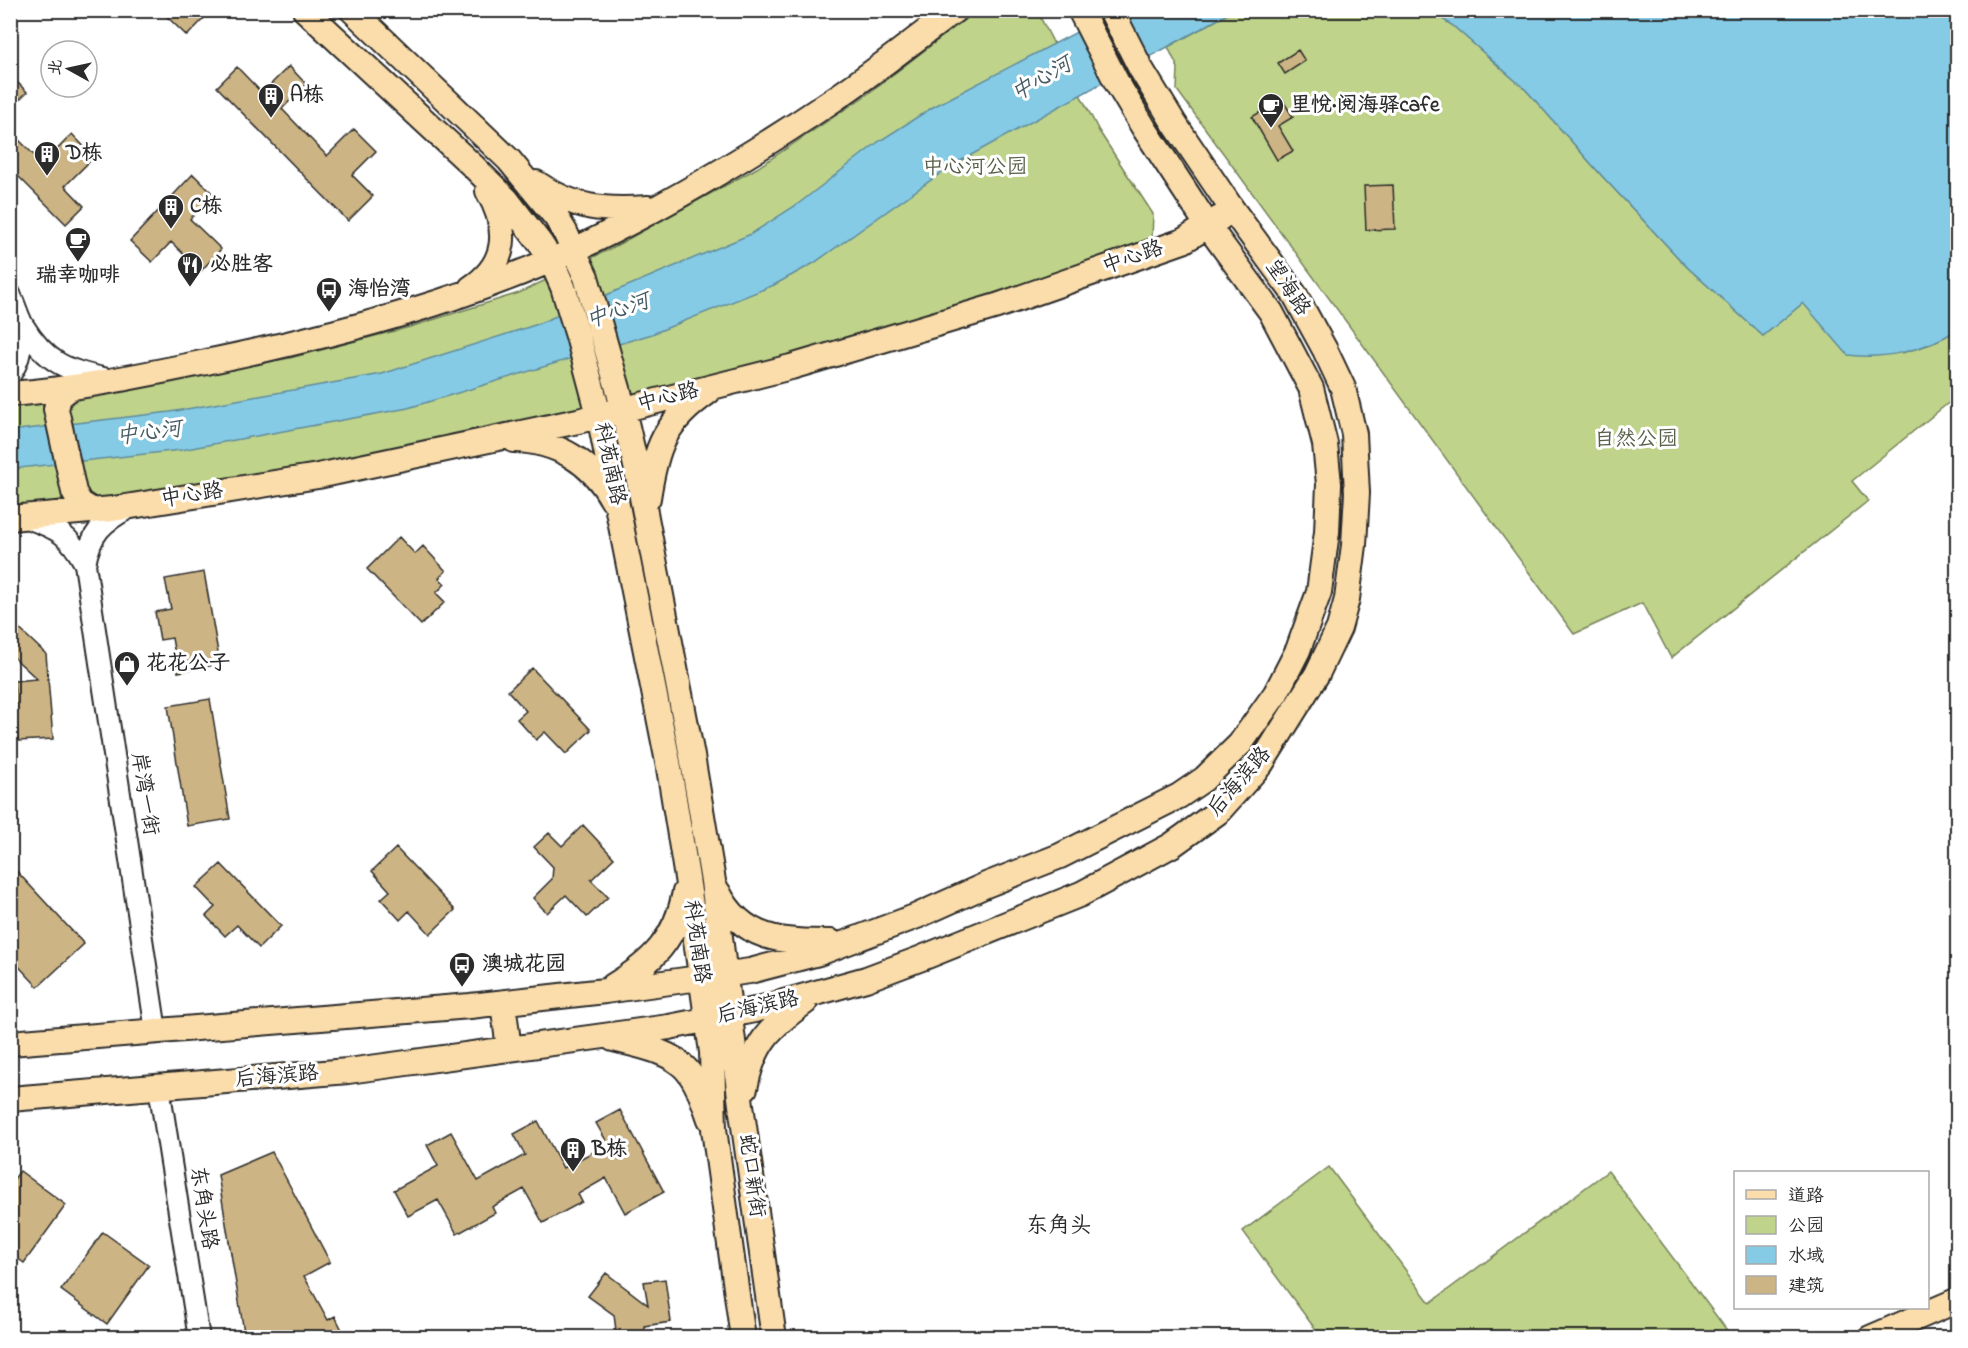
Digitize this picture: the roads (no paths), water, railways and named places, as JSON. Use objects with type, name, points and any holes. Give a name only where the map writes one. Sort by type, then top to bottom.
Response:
[{"type":"main road","name":"科苑南路","points":[[306,10],[507,200],[540,243],[563,286],[592,384],[619,512],[668,762],[701,977],[719,1017]]},
{"type":"main road","name":"科苑南路","points":[[352,10],[509,160],[548,206],[565,232],[586,278],[623,409],[646,515],[692,756],[713,881],[725,975],[719,1017]]},
{"type":"main road","points":[[14,387],[71,387],[180,368],[300,342],[458,297],[551,260],[657,207],[751,153],[835,99],[955,10]]},
{"type":"main road","name":"望海路","points":[[1080,10],[1117,83],[1208,226],[1271,312],[1311,388],[1325,444],[1329,484],[1327,532],[1319,592]]},
{"type":"main road","name":"望海路","points":[[1112,10],[1141,69],[1208,174],[1295,295],[1343,388],[1354,434],[1358,493],[1347,599]]},
{"type":"main road","points":[[509,160],[545,190],[579,205],[604,210],[657,207]]},
{"type":"main road","points":[[458,297],[484,279],[502,249],[502,224],[498,210],[473,166]]},
{"type":"main road","name":"中心路","points":[[17,518],[93,511],[318,476],[599,415],[791,367],[997,306],[1183,241],[1232,210]]},
{"type":"main road","points":[[646,515],[653,467],[665,435],[685,410],[718,385]]},
{"type":"main road","points":[[14,387],[50,410]]},
{"type":"main road","points":[[71,387],[59,396],[50,410],[68,492],[93,511]]},
{"type":"main road","points":[[488,440],[535,441],[561,449],[586,465],[605,486],[619,512]]},
{"type":"main road","points":[[48,515],[68,492]]},
{"type":"main road","name":"后海滨路","points":[[10,1043],[503,1003],[605,991],[764,968],[852,942],[1060,856],[1179,796],[1204,779],[1240,744],[1276,693],[1298,650],[1319,592]]},
{"type":"main road","name":"后海滨路","points":[[10,1099],[348,1071],[602,1036],[719,1017],[866,979],[1082,894],[1172,845],[1218,812],[1260,764],[1317,674],[1339,628],[1347,599]]},
{"type":"main road","points":[[605,991],[646,964],[667,942],[680,915],[687,878]]},
{"type":"main road","points":[[713,881],[731,914],[752,931],[784,940],[852,942]]},
{"type":"main road","points":[[741,1105],[750,1065],[763,1039],[773,1027],[817,993]]},
{"type":"main road","points":[[503,1003],[509,1049]]},
{"type":"main road","name":"蛇口新街","points":[[719,1017],[741,1105],[774,1338]]},
{"type":"main road","name":"蛇口新街","points":[[719,1017],[714,1086],[714,1129],[743,1338]]},
{"type":"main road","points":[[602,1036],[657,1052],[686,1068],[714,1129]]},
{"type":"main road","points":[[1870,1338],[1958,1300]]},
{"type":"street","points":[[10,294],[22,324],[45,354],[55,363],[82,374],[112,380]]},
{"type":"street","points":[[14,387],[22,343],[22,324]]},
{"type":"street","points":[[85,564],[88,546],[96,532],[107,520],[138,504]]},
{"type":"street","points":[[17,518],[46,525],[63,533],[76,547],[85,564]]},
{"type":"street","name":"岸湾一街","points":[[85,564],[156,1032]]},
{"type":"street","name":"东角头路","points":[[159,1087],[199,1338]]},
{"type":"water","name":"中心河","points":[[1117,11],[1233,11],[951,166],[814,263],[774,285],[652,334],[408,408],[181,450],[11,469],[10,431],[170,412],[382,374],[535,325],[751,234],[798,204],[878,142],[933,107]]},
{"type":"water","points":[[1430,11],[1957,11],[1957,330],[1932,343],[1905,352],[1877,356],[1848,355],[1803,303],[1763,336],[1686,266],[1526,90],[1452,25]]},
{"type":"place","name":"A栋","points":[[271,119]]},
{"type":"place","name":"里悦·阅海驿cafe","points":[[1271,129]]},
{"type":"place","name":"D栋","points":[[47,177]]},
{"type":"place","name":"C栋","points":[[171,230]]},
{"type":"place","name":"瑞幸咖啡","points":[[78,263]]},
{"type":"place","name":"必胜客","points":[[190,288]]},
{"type":"place","name":"海怡湾","points":[[329,313]]},
{"type":"place","name":"花花公子","points":[[127,687]]},
{"type":"place","name":"澳城花园","points":[[462,988]]},
{"type":"place","name":"B栋","points":[[573,1173]]},
{"type":"district","name":"东角头","points":[[1059,1227]]},
{"type":"park label","name":"中心河公园","points":[[975,168]]},
{"type":"park label","name":"自然公园","points":[[1636,440]]}]
